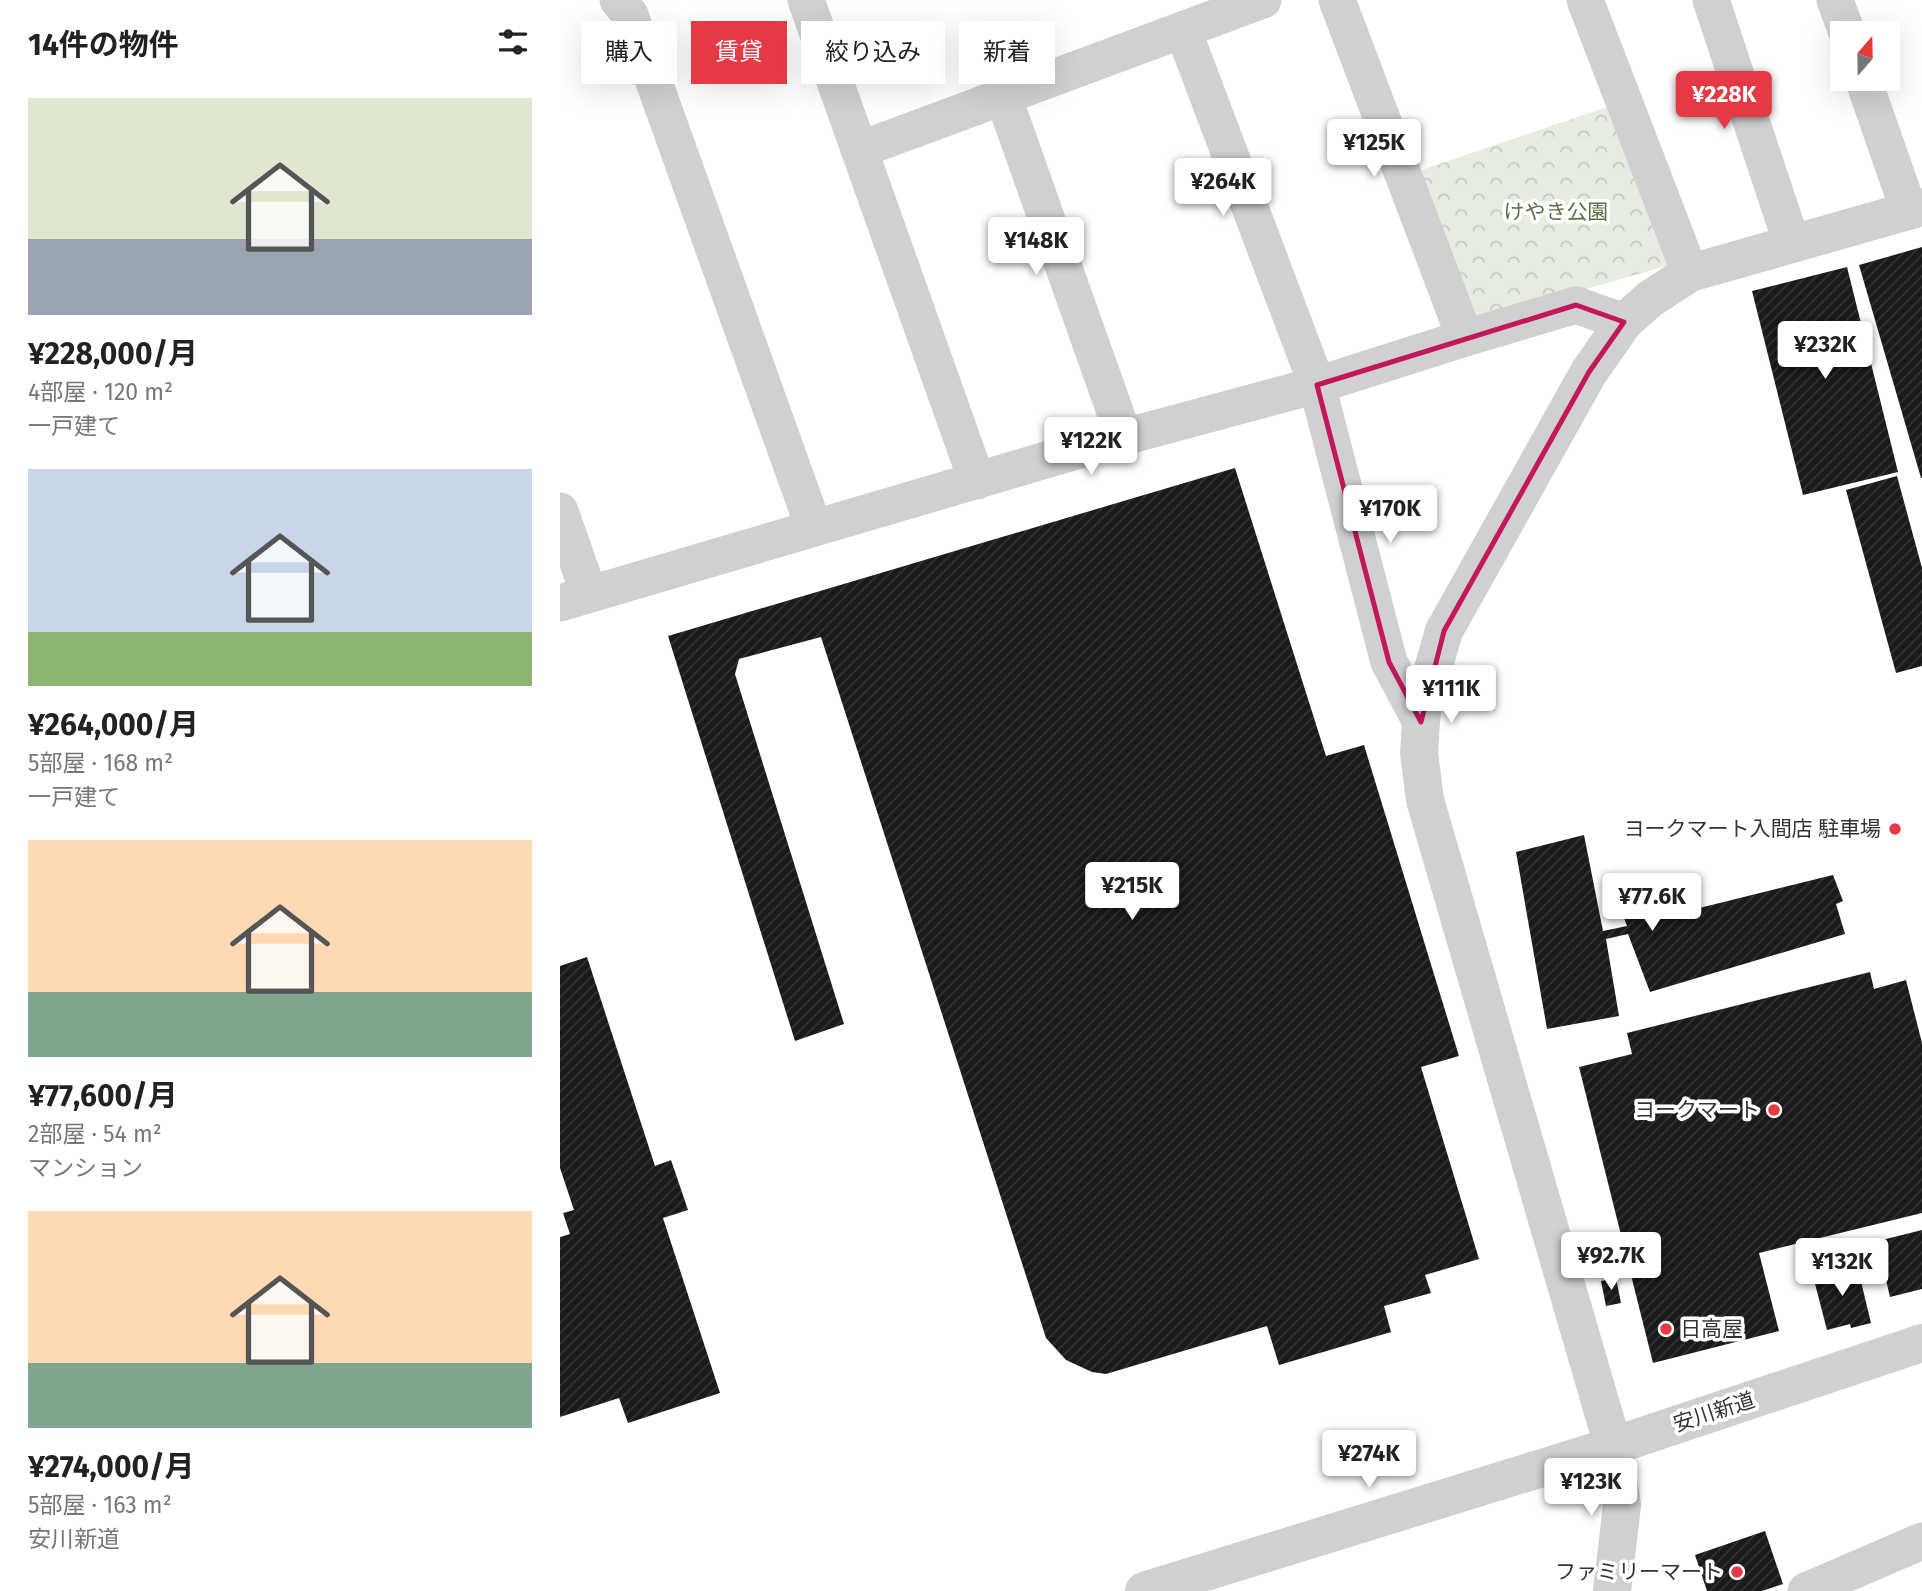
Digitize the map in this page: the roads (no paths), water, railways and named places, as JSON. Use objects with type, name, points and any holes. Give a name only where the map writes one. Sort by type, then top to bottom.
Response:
[{"type":"street","points":[[618,0],[630,15],[814,528]]},
{"type":"street","points":[[806,0],[977,481]]},
{"type":"street","points":[[859,150],[1263,0]]},
{"type":"street","points":[[1337,0],[1465,338]]},
{"type":"street","points":[[1585,0],[1690,273]]},
{"type":"street","points":[[1711,0],[1792,244]]},
{"type":"street","points":[[1835,0],[1843,21]]},
{"type":"street","points":[[1183,30],[1317,385],[1389,662],[1421,722]]},
{"type":"street","points":[[1612,1591],[1622,1505],[1613,1446],[1424,800],[1419,753],[1423,704],[1444,631],[1589,372],[1624,322],[1650,299],[1690,273],[1916,209],[1868,91]]},
{"type":"street","points":[[1003,96],[1124,437]]},
{"type":"street","points":[[560,511],[575,599],[1124,437],[1317,385],[1576,305],[1624,322]]},
{"type":"street","name":"安川新道","points":[[1144,1591],[1613,1446],[1922,1343]]},
{"type":"street","points":[[1806,1591],[1922,1541]]},
{"type":"place","name":"ヨークマート入間店 駐車場","points":[[1895,829]]},
{"type":"place","name":"ヨークマート","points":[[1774,1110]]},
{"type":"place","name":"日高屋","points":[[1666,1329]]},
{"type":"place","name":"ファミリーマート","points":[[1737,1572]]},
{"type":"park label","name":"けやき公園","points":[[1556,212]]}]
